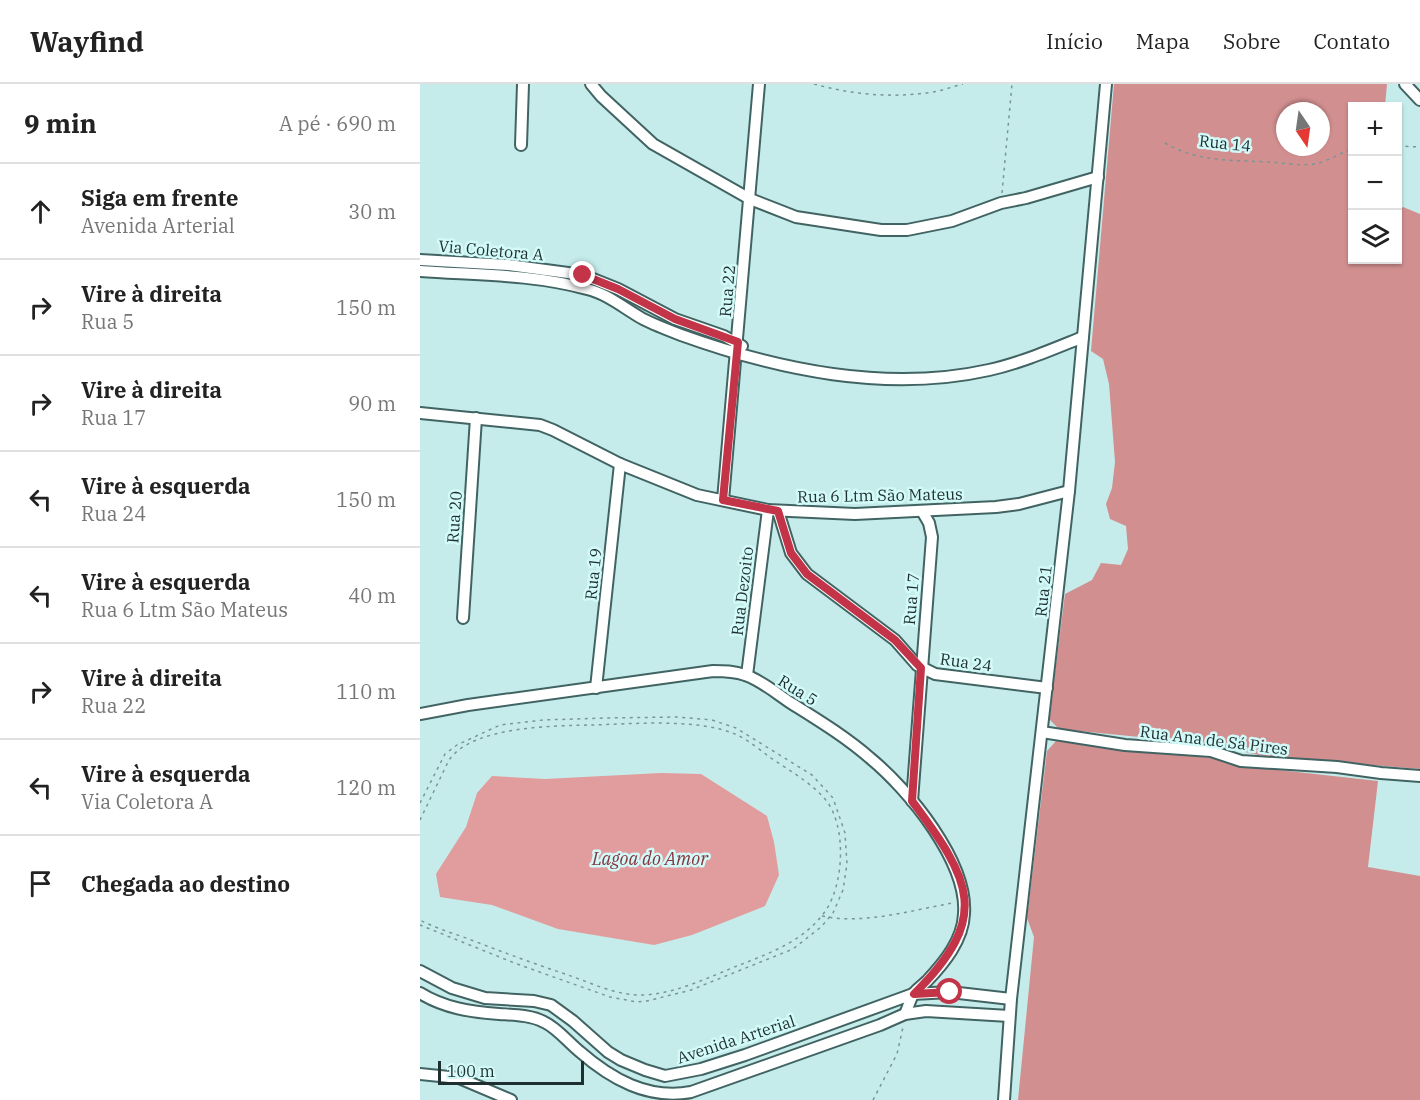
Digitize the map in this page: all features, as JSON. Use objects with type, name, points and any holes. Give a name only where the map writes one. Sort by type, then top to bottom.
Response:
[{"type":"street","points":[[521,145],[524,84]]},
{"type":"street","points":[[591,84],[652,144],[750,200],[796,217],[893,230],[930,226],[952,221],[1001,203],[1098,177]]},
{"type":"street","name":"Rua 22","points":[[723,500],[759,84]]},
{"type":"street","name":"Rua 21","points":[[1004,1100],[1009,1016],[1069,490],[1106,84]]},
{"type":"street","points":[[1405,84],[1420,100]]},
{"type":"street","name":"Via Coletora A","points":[[420,260],[508,266],[583,275],[618,289],[755,358],[835,375],[899,379],[937,378],[1004,366],[1083,337]]},
{"type":"street","name":"Via Coletora A","points":[[420,271],[551,280],[589,289],[602,294],[645,320],[679,334],[737,347]]},
{"type":"street","name":"Rua 6 Ltm São Mateus","points":[[420,413],[527,423],[546,427],[620,464],[697,495],[773,511],[855,514],[1006,506],[1069,490]]},
{"type":"street","name":"Rua 20","points":[[463,618],[476,418]]},
{"type":"street","name":"Rua 19","points":[[596,688],[620,464]]},
{"type":"street","name":"Rua 24","points":[[773,511],[791,553],[807,574],[895,640],[921,668],[935,674],[1047,688]]},
{"type":"street","name":"Rua Dezoito","points":[[747,675],[773,511]]},
{"type":"street","name":"Rua 17","points":[[912,801],[932,537],[930,523],[922,511]]},
{"type":"street","name":"Rua 5","points":[[420,714],[468,705],[713,671],[747,675],[859,749],[879,765],[912,801],[937,834],[954,864],[960,879],[964,916],[955,945],[914,994]]},
{"type":"street","name":"Rua Ana de Sá Pires","points":[[1042,732],[1125,745],[1211,751],[1241,761],[1337,767],[1420,776]]},
{"type":"street","name":"Avenida Arterial","points":[[420,970],[452,988],[485,998],[534,1001],[551,1005],[621,1060],[665,1076],[701,1069],[745,1055],[914,994],[950,992],[1011,999]]},
{"type":"street","name":"Avenida Arterial","points":[[420,993],[461,1010],[544,1021],[611,1075],[646,1092],[667,1095],[691,1092],[905,1014],[939,1011],[1009,1016]]},
{"type":"street","points":[[905,1014],[914,994]]},
{"type":"street","points":[[420,1074],[459,1078],[511,1100]]},
{"type":"path","points":[[814,84],[843,92],[873,95],[927,93],[963,84]]},
{"type":"path","points":[[1001,203],[1012,84]]},
{"type":"path","name":"Rua 14","points":[[1165,143],[1199,157],[1295,164],[1315,164],[1348,151]]},
{"type":"path","points":[[1402,146],[1420,147]]},
{"type":"path","points":[[420,803],[445,753],[500,725],[543,720],[605,718],[677,717],[712,720],[736,728],[812,775],[833,798],[845,833],[847,864],[843,890],[829,917],[821,927],[793,949],[691,990],[637,1002],[610,997],[506,960],[420,925]]},
{"type":"path","points":[[420,820],[449,760],[455,752],[474,741],[532,727],[623,724],[704,726],[736,734],[807,782],[826,801],[838,831],[840,858],[840,872],[826,910],[800,936],[776,950],[670,991],[641,995],[627,994],[505,954],[420,920]]},
{"type":"path","points":[[821,916],[849,920],[881,917],[964,901]]},
{"type":"path","points":[[873,1100],[897,1054],[905,1014]]},
{"type":"shaded area","points":[[1114,84],[1387,84],[1385,102],[1348,102],[1348,264],[1402,264],[1402,208],[1420,214],[1420,769],[1263,756],[1210,744],[1059,729],[1049,719],[1065,594],[1092,580],[1101,563],[1121,565],[1128,549],[1126,526],[1110,519],[1106,504],[1112,488],[1115,462],[1109,384],[1103,359],[1091,351]]},
{"type":"shaded area","points":[[1056,741],[1212,758],[1233,765],[1378,781],[1368,867],[1420,876],[1420,1100],[1018,1100],[1034,937],[1027,918],[1047,751]]},
{"type":"water","name":"Lagoa do Amor","points":[[661,773],[701,774],[767,816],[779,875],[765,906],[692,935],[654,945],[558,929],[492,905],[440,897],[436,874],[466,827],[477,793],[492,776],[545,779]]},
{"type":"route","points":[[583,275],[618,289],[675,319],[738,342],[723,500],[778,511],[791,553],[807,574],[895,640],[921,668],[912,801],[937,834],[954,864],[964,897],[964,916],[961,932],[955,945],[914,994],[950,992]]}]
